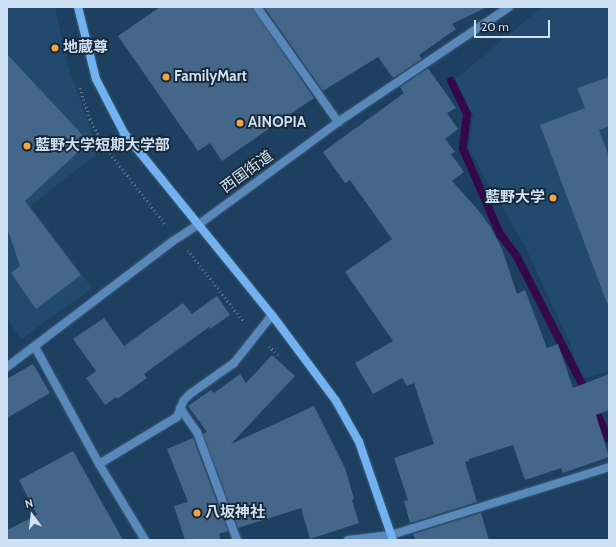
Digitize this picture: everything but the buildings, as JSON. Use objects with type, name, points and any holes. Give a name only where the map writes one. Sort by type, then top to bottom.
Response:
[{"type":"street","points":[[78,7],[96,79],[124,133],[272,315],[336,401],[350,425],[365,457],[392,538]]},
{"type":"street","points":[[257,7],[338,122]]},
{"type":"street","name":"西国街道","points":[[7,367],[174,241],[338,122],[509,7]]},
{"type":"street","points":[[99,464],[177,417],[180,408],[190,394],[234,363],[272,315]]},
{"type":"street","points":[[35,347],[99,464],[145,540]]},
{"type":"street","points":[[180,408],[197,432],[237,540]]},
{"type":"street","points":[[348,540],[392,538],[609,467]]},
{"type":"path","points":[[79,84],[90,119],[105,148],[169,228],[174,241],[181,249],[188,250],[248,327],[280,357]]},
{"type":"shaded area","points":[[7,7],[55,7],[67,63],[96,144],[102,150],[30,206],[92,288],[21,339],[7,318]]},
{"type":"shaded area","name":"藍野大学","points":[[542,7],[609,7],[609,371],[582,378],[571,346],[525,246],[469,150],[473,116],[455,78]]},
{"type":"waterway","points":[[451,81],[467,114],[463,149],[500,234],[516,255],[587,394]]},
{"type":"waterway","points":[[593,406],[609,439]]},
{"type":"place","name":"地蔵尊","points":[[55,48]]},
{"type":"place","name":"FamilyMart","points":[[166,77]]},
{"type":"place","name":"AINOPIA","points":[[240,123]]},
{"type":"place","name":"藍野大学短期大学部","points":[[27,146]]},
{"type":"place","name":"藍野大学","points":[[553,198]]},
{"type":"place","name":"八坂神社","points":[[197,513]]}]
